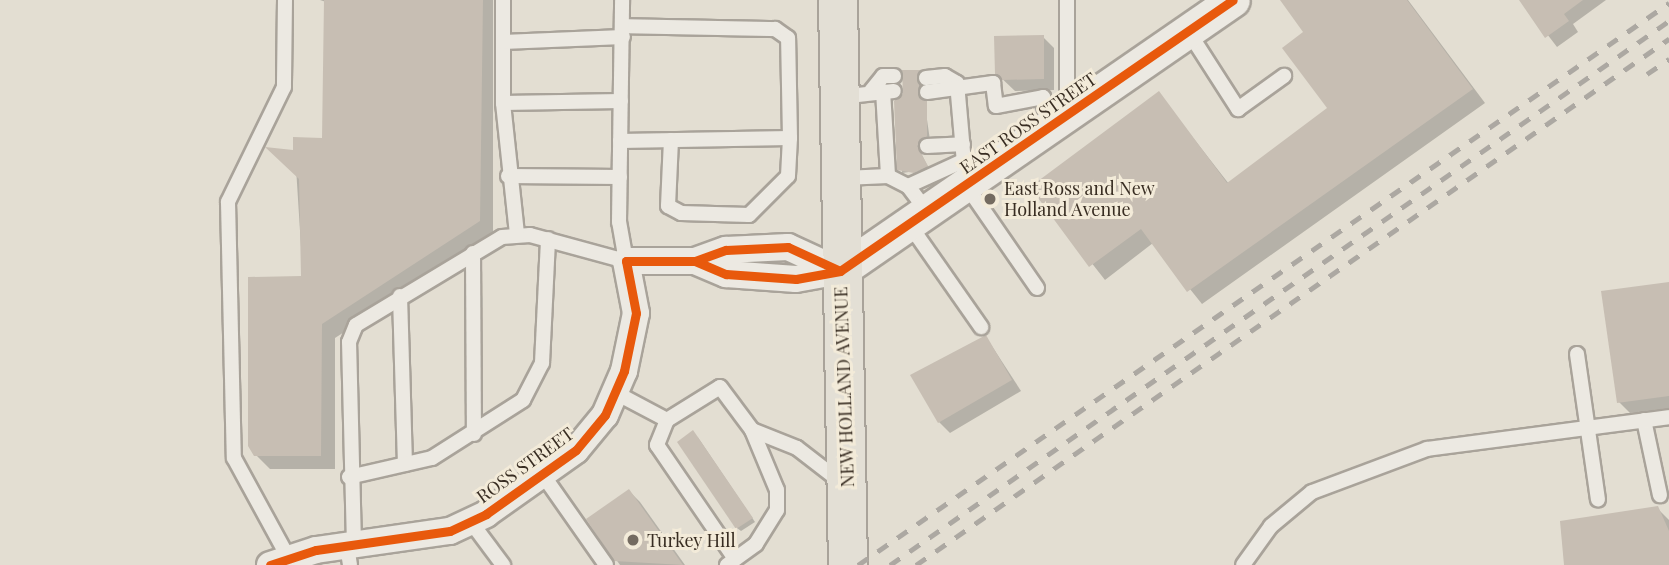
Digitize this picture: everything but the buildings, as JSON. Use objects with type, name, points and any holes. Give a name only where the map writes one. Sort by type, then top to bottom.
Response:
[{"type":"main road","name":"NEW HOLLAND AVENUE","points":[[838,0],[876,89],[839,178],[848,565]]},
{"type":"street","name":"EAST ROSS STREET","points":[[840,271],[915,207],[965,172],[1058,121],[1233,0]]},
{"type":"street","points":[[626,261],[695,261],[726,250],[788,247],[840,271]]},
{"type":"street","name":"ROSS STREET","points":[[279,561],[350,552],[430,535],[471,522],[543,475],[592,433],[616,393],[636,313],[626,261]]},
{"type":"lane","points":[[279,561],[234,458],[228,202],[284,87],[285,0]]},
{"type":"lane","points":[[503,0],[503,103],[508,176],[517,233]]},
{"type":"lane","points":[[350,552],[350,333],[400,296],[473,253],[517,233],[626,261],[620,177],[622,0]]},
{"type":"lane","points":[[1058,121],[1067,0]]},
{"type":"lane","points":[[503,42],[622,31],[775,29],[788,38],[788,176],[749,215],[668,206],[671,140]]},
{"type":"lane","points":[[1188,31],[1238,109],[1284,76]]},
{"type":"lane","points":[[926,85],[944,76],[957,83],[993,83],[996,106],[1043,97],[1058,121]]},
{"type":"lane","points":[[957,83],[965,172],[1037,288]]},
{"type":"lane","points":[[876,89],[891,149],[888,176],[915,207],[981,327]]},
{"type":"lane","points":[[503,103],[621,101]]},
{"type":"lane","points":[[620,141],[790,138]]},
{"type":"lane","points":[[927,146],[963,144]]},
{"type":"lane","points":[[508,176],[620,177]]},
{"type":"lane","points":[[839,178],[888,176]]},
{"type":"lane","points":[[349,477],[432,458],[474,434],[523,400],[537,380],[548,239]]},
{"type":"lane","points":[[473,253],[474,434]]},
{"type":"lane","points":[[400,296],[405,464]]},
{"type":"lane","points":[[1577,354],[1598,499]]},
{"type":"lane","points":[[720,387],[752,430],[777,491],[777,510],[771,528],[731,562],[657,445],[667,420],[720,387]]},
{"type":"lane","points":[[616,393],[667,420]]},
{"type":"lane","points":[[1250,561],[1271,526],[1312,492],[1427,449],[1669,417]]},
{"type":"lane","points":[[1644,420],[1660,495]]},
{"type":"lane","points":[[752,430],[797,448],[847,487]]},
{"type":"lane","points":[[543,475],[606,565]]},
{"type":"lane","points":[[471,522],[503,565]]},
{"type":"railway","points":[[858,565],[1669,3]]},
{"type":"railway","points":[[890,565],[1669,21]]},
{"type":"railway","points":[[916,565],[1669,39]]},
{"type":"railway","points":[[1647,74],[1669,59]]},
{"type":"cycle path","points":[[695,261],[726,274],[796,279],[840,271],[1233,0]]},
{"type":"cycle path","points":[[270,565],[316,550],[450,531],[486,514],[576,450],[605,415],[624,371],[636,313],[626,261],[695,261],[726,250],[788,247],[840,271]]},
{"type":"place","name":"East Ross and New Holland Avenue","points":[[990,199]]},
{"type":"place","name":"Turkey Hill","points":[[633,540]]}]
